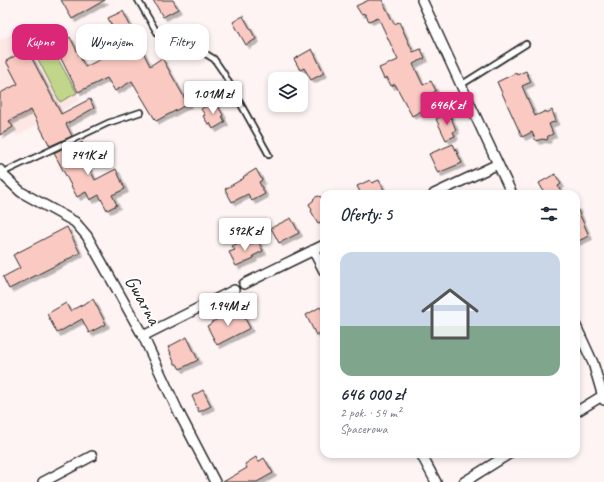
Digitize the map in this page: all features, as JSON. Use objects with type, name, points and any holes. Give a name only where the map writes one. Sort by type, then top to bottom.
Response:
[{"type":"street","points":[[422,0],[510,190]]},
{"type":"street","points":[[443,190],[498,164]]},
{"type":"street","name":"Gwarna","points":[[1,172],[21,192],[75,222],[87,236],[143,336],[177,409],[215,482]]},
{"type":"street","points":[[244,284],[320,247]]},
{"type":"street","points":[[313,250],[320,263]]},
{"type":"street","points":[[143,336],[234,290]]},
{"type":"street","points":[[580,335],[593,363],[603,398],[580,410]]},
{"type":"street","points":[[43,482],[92,456]]},
{"type":"street","points":[[423,458],[436,482]]},
{"type":"street","points":[[464,482],[478,478],[504,458]]},
{"type":"lane","points":[[138,0],[160,37],[192,48],[214,59],[223,72],[269,155]]},
{"type":"lane","points":[[461,85],[526,44]]},
{"type":"lane","points":[[1,172],[108,123],[140,112]]},
{"type":"shaded area","points":[[12,34],[12,60],[56,60],[80,100],[17,136],[0,101],[0,40]]},
{"type":"green space","points":[[38,60],[58,60],[77,93],[60,102]]},
{"type":"building","points":[[61,0],[105,0],[72,19]]},
{"type":"building","points":[[153,0],[173,0],[178,9],[163,17]]},
{"type":"building","points":[[369,0],[382,0],[394,24],[399,22],[413,52],[421,49],[425,58],[413,64],[423,85],[431,81],[436,91],[427,96],[432,105],[412,116],[395,84],[391,86],[387,77],[384,79],[379,68],[398,60],[378,17],[369,21],[365,14],[361,14],[356,6]]},
{"type":"building","points":[[123,11],[129,24],[111,24],[108,18]]},
{"type":"building","points":[[243,16],[256,39],[246,45],[233,22]]},
{"type":"building","points":[[70,37],[76,49],[76,60],[82,60],[85,67],[99,60],[147,60],[150,66],[159,60],[163,60],[188,104],[156,121],[132,81],[115,91],[107,78],[78,92],[62,60],[68,60],[68,38]]},
{"type":"building","points":[[312,49],[324,73],[311,80],[308,72],[304,68],[300,70],[294,59]]},
{"type":"building","points":[[12,58],[12,60],[33,60],[61,114],[90,99],[94,108],[66,124],[72,136],[50,146],[31,110],[9,121],[13,127],[0,135],[0,93],[18,84],[6,61]]},
{"type":"building","points":[[526,71],[531,82],[522,86],[535,116],[552,110],[556,121],[549,124],[553,134],[548,136],[547,140],[542,139],[536,141],[532,132],[522,137],[497,82],[516,73],[517,75]]},
{"type":"building","points":[[215,101],[223,115],[222,116],[225,122],[213,129],[210,123],[208,124],[203,116],[205,115],[201,109]]},
{"type":"building","points":[[449,113],[456,130],[453,132],[455,136],[446,140],[436,119]]},
{"type":"building","points":[[75,142],[77,145],[82,142],[91,158],[85,160],[95,180],[116,169],[125,189],[112,195],[117,205],[107,210],[99,195],[90,200],[86,192],[77,197],[54,153]]},
{"type":"building","points":[[453,144],[462,163],[438,173],[429,154]]},
{"type":"building","points":[[256,169],[262,180],[259,182],[265,194],[252,201],[248,194],[232,202],[225,189]]},
{"type":"building","points":[[555,174],[561,184],[558,186],[560,190],[543,190],[539,183]]},
{"type":"building","points":[[370,180],[372,183],[379,180],[384,190],[359,190],[357,186]]},
{"type":"building","points":[[320,197],[320,222],[318,223],[309,204],[314,198]]},
{"type":"building","points":[[580,215],[589,236],[580,240]]},
{"type":"building","points":[[291,218],[299,233],[279,243],[271,228]]},
{"type":"building","points":[[67,227],[80,253],[9,289],[3,277],[20,268],[13,255]]},
{"type":"building","points":[[246,240],[249,245],[258,241],[263,251],[253,256],[254,258],[236,266],[229,252],[235,250],[232,246]]},
{"type":"building","points":[[93,299],[106,324],[89,333],[82,319],[57,333],[47,314],[66,303],[70,311]]},
{"type":"building","points":[[320,307],[320,333],[316,335],[306,315]]},
{"type":"building","points":[[240,309],[250,328],[217,345],[207,326],[212,322]]},
{"type":"building","points":[[187,337],[198,360],[180,369],[177,364],[175,364],[168,347]]},
{"type":"building","points":[[203,390],[211,406],[199,412],[192,396]]},
{"type":"building","points":[[256,457],[258,462],[264,458],[273,473],[257,482],[223,482],[247,468],[245,464]]}]
